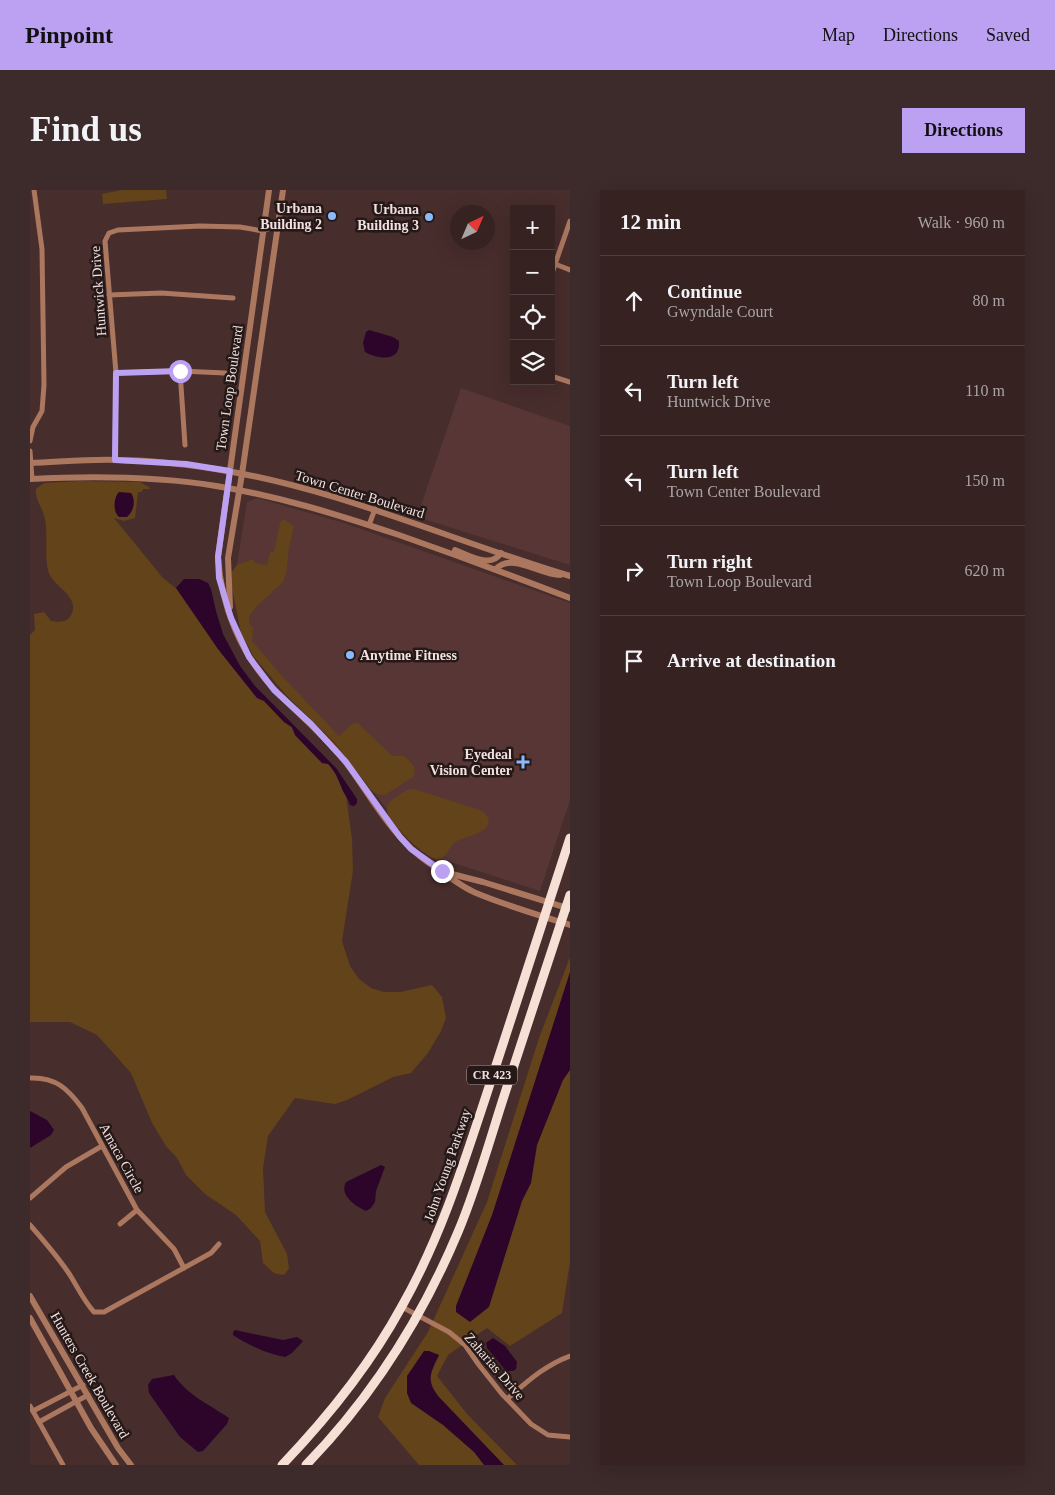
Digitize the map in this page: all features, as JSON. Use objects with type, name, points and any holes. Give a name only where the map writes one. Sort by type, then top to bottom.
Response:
[{"type":"highway","name":"John Young Parkway","points":[[282,1465],[314,1431],[369,1360],[402,1307],[426,1260],[448,1207],[570,838]]},
{"type":"highway","name":"CR 423","points":[[306,1465],[353,1412],[397,1351],[418,1316],[447,1257],[471,1198],[566,923],[570,895]]},
{"type":"street","points":[[30,441],[33,427],[42,412],[44,384],[42,249],[34,190]]},
{"type":"street","name":"Town Loop Boulevard","points":[[269,190],[230,471],[226,488],[218,557],[219,578],[231,618],[249,657],[274,690],[311,724],[346,762],[400,837],[411,849],[475,893],[566,923]]},
{"type":"street","name":"Town Loop Boulevard","points":[[231,618],[228,558],[283,190]]},
{"type":"street","points":[[570,221],[555,264],[570,270]]},
{"type":"street","points":[[263,231],[278,225]]},
{"type":"street","name":"Huntwick Drive","points":[[115,460],[116,373],[105,241],[109,233],[118,230],[200,226],[240,227],[263,231]]},
{"type":"street","points":[[109,295],[161,293],[233,298]]},
{"type":"street","points":[[180,371],[185,445]]},
{"type":"street","points":[[116,373],[225,372]]},
{"type":"street","points":[[555,377],[570,382]]},
{"type":"street","points":[[30,452],[31,479]]},
{"type":"street","name":"Town Center Boulevard","points":[[30,463],[115,460],[186,464],[230,471],[328,494],[567,576]]},
{"type":"street","name":"Town Center Boulevard","points":[[31,479],[126,478],[194,482],[239,490],[309,506],[369,525],[496,569],[570,598]]},
{"type":"street","points":[[369,525],[375,509]]},
{"type":"street","name":"Town Center Boulevard","points":[[429,546],[445,547],[483,560],[492,561],[497,559],[501,553]]},
{"type":"street","name":"Town Center Boulevard","points":[[496,569],[507,562],[516,563],[551,575],[567,576]]},
{"type":"street","name":"Town Loop Boulevard","points":[[442,871],[568,909]]},
{"type":"street","points":[[475,893],[483,885],[490,884]]},
{"type":"street","name":"Amaca Circle","points":[[30,1078],[59,1083],[72,1095],[82,1108],[137,1210],[174,1249],[184,1268]]},
{"type":"street","points":[[30,1198],[66,1167],[102,1146]]},
{"type":"street","points":[[120,1224],[137,1210]]},
{"type":"street","points":[[30,1225],[69,1274],[94,1312],[104,1312],[211,1253],[219,1244]]},
{"type":"street","name":"Hunters Creek Boulevard","points":[[30,1296],[118,1448],[131,1465]]},
{"type":"street","name":"Zaharias Drive","points":[[402,1307],[449,1332],[465,1345],[507,1399],[531,1424],[548,1435],[570,1437]]},
{"type":"street","name":"Hunters Creek Boulevard","points":[[30,1318],[91,1428],[116,1465]]},
{"type":"street","points":[[507,1399],[541,1370],[570,1356]]},
{"type":"street","points":[[63,1465],[32,1409],[83,1385]]},
{"type":"street","points":[[39,1422],[88,1395]]},
{"type":"shaded area","points":[[121,190],[166,190],[167,199],[103,204],[102,194]]},
{"type":"shaded area","points":[[369,330],[393,337],[399,341],[399,348],[396,353],[392,356],[382,357],[365,352],[363,343],[366,332]]},
{"type":"shaded area","points":[[461,388],[570,426],[570,565],[417,517]]},
{"type":"shaded area","points":[[80,481],[140,482],[149,487],[150,489],[143,489],[142,492],[138,492],[135,518],[124,521],[114,518],[163,578],[178,590],[218,649],[257,698],[264,701],[292,728],[295,735],[322,763],[328,763],[338,774],[346,795],[352,839],[353,871],[342,941],[350,966],[359,979],[371,988],[384,992],[400,992],[432,985],[442,997],[446,1018],[441,1031],[428,1053],[411,1073],[393,1077],[335,1104],[295,1098],[268,1136],[263,1168],[265,1212],[287,1254],[289,1268],[282,1275],[274,1273],[263,1263],[260,1241],[236,1215],[205,1194],[186,1175],[177,1158],[166,1146],[152,1123],[131,1073],[97,1035],[70,1022],[30,1022],[30,635],[35,630],[34,614],[44,612],[51,621],[57,622],[69,618],[73,609],[70,597],[49,573],[45,519],[36,489],[44,483]]},
{"type":"shaded area","points":[[119,492],[131,493],[133,496],[133,509],[127,517],[119,517],[116,512],[115,501]]},
{"type":"shaded area","points":[[257,498],[344,523],[570,603],[570,800],[540,891],[435,857],[393,818],[339,746],[255,656],[236,570],[247,502]]},
{"type":"shaded area","points":[[283,519],[294,526],[286,574],[283,582],[256,607],[249,617],[250,625],[253,627],[252,641],[339,736],[352,724],[358,723],[390,754],[404,756],[411,763],[415,770],[413,777],[385,795],[376,794],[371,790],[334,742],[286,695],[254,657],[241,633],[231,573],[237,565],[253,559],[255,563],[267,565],[270,552],[274,552],[280,523]]},
{"type":"shaded area","points":[[184,579],[199,579],[208,583],[223,634],[240,666],[255,686],[336,768],[357,799],[357,803],[354,806],[350,805],[336,774],[328,764],[322,763],[295,735],[292,727],[284,722],[264,701],[257,698],[218,649],[176,588]]},
{"type":"shaded area","points":[[409,789],[483,811],[488,818],[488,824],[480,832],[454,843],[446,855],[438,859],[433,858],[408,839],[388,815],[387,809],[390,802]]},
{"type":"shaded area","points":[[570,957],[570,1262],[562,1313],[510,1346],[487,1328],[448,1355],[437,1376],[468,1415],[517,1465],[419,1465],[378,1417],[385,1398],[428,1332],[487,1202],[539,1038]]},
{"type":"shaded area","points":[[570,972],[570,1070],[563,1080],[537,1145],[531,1183],[522,1201],[489,1307],[470,1322],[456,1312],[456,1306],[492,1215]]},
{"type":"shaded area","points":[[30,1111],[47,1120],[54,1130],[51,1135],[30,1148]]},
{"type":"shaded area","points":[[381,1165],[385,1167],[376,1191],[375,1202],[366,1211],[349,1200],[344,1187],[346,1182]]},
{"type":"shaded area","points":[[235,1330],[283,1340],[297,1337],[303,1341],[292,1353],[285,1357],[278,1356],[233,1335]]},
{"type":"shaded area","points":[[493,1338],[505,1346],[517,1362],[516,1369],[506,1371],[487,1348],[486,1343]]},
{"type":"shaded area","points":[[424,1351],[439,1355],[433,1367],[431,1381],[439,1397],[504,1465],[484,1465],[474,1452],[443,1425],[411,1403],[407,1393],[407,1376]]},
{"type":"shaded area","points":[[174,1375],[192,1394],[229,1418],[227,1424],[203,1451],[198,1452],[180,1437],[149,1393],[148,1385],[152,1379]]},
{"type":"place","name":"Urbana Building 2","points":[[332,216]]},
{"type":"place","name":"Urbana Building 3","points":[[429,217]]},
{"type":"place","name":"Anytime Fitness","points":[[350,655]]},
{"type":"place","name":"Eyedeal Vision Center","points":[[523,762]]},
{"type":"route","points":[[180,371],[116,373],[115,460],[186,464],[230,471],[226,488],[218,557],[219,578],[231,618],[249,657],[274,690],[311,724],[346,762],[400,837],[427,862],[442,871]]}]
